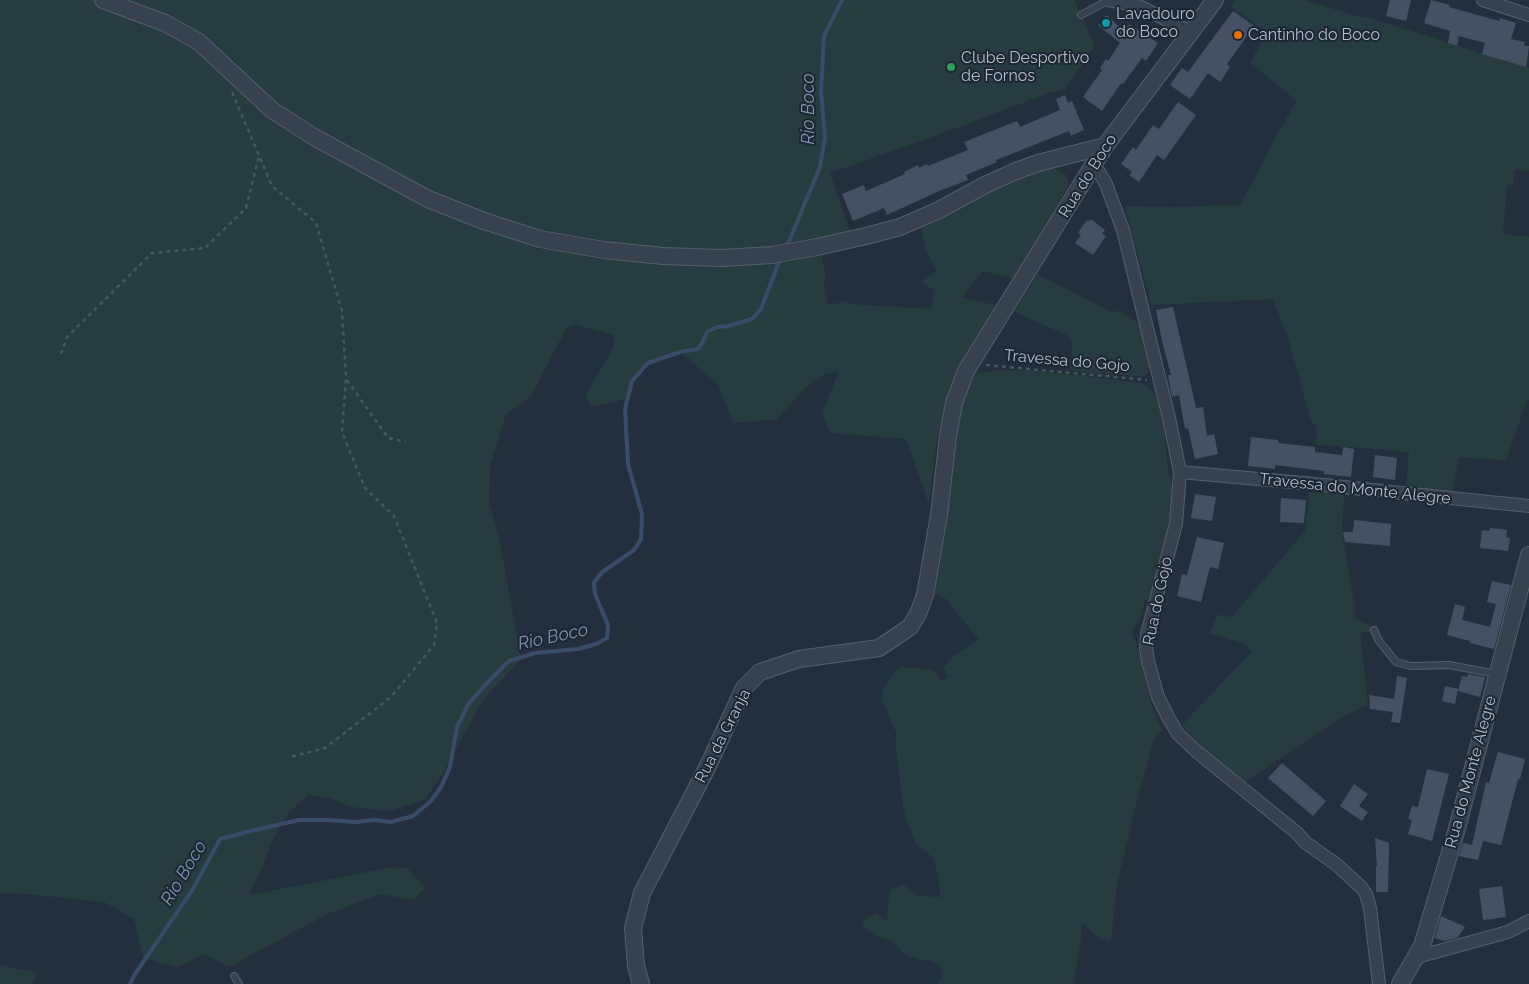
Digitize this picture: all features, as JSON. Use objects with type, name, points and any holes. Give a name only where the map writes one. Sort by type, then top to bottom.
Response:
[{"type":"street","points":[[103,0],[165,23],[198,42],[272,110],[314,137],[428,199],[484,221],[540,239],[604,250],[663,256],[722,258],[772,255],[825,245],[900,226],[940,210],[987,184],[1016,171],[1038,163],[1105,146]]},
{"type":"street","points":[[1108,0],[1141,7],[1191,32]]},
{"type":"street","name":"Rua do Boco","points":[[972,361],[1105,146],[1215,0]]},
{"type":"street","points":[[1483,0],[1529,15]]},
{"type":"street","points":[[1056,159],[1083,168],[1093,168]]},
{"type":"street","name":"Rua do Gojo","points":[[1093,168],[1099,172],[1106,184],[1123,230],[1160,378],[1180,472],[1176,524],[1147,634],[1148,662],[1158,697],[1178,734],[1297,833],[1306,843],[1350,875],[1361,887],[1366,894],[1370,908],[1379,984]]},
{"type":"street","name":"Rua da Granja","points":[[641,984],[636,966],[632,928],[642,893],[707,768],[744,688],[760,672],[799,658],[879,648],[910,627],[918,614],[925,595],[939,515],[948,436],[954,403],[966,371],[972,361]]},
{"type":"street","name":"Travessa do Monte Alegre","points":[[1180,472],[1529,506]]},
{"type":"street","name":"Rua do Monte Alegre","points":[[1400,984],[1422,946],[1456,832],[1529,555]]},
{"type":"street","points":[[1417,957],[1508,932],[1529,921]]},
{"type":"lane","points":[[1081,15],[1108,0]]},
{"type":"lane","points":[[1374,630],[1379,641],[1396,662],[1411,666],[1449,665],[1497,674]]},
{"type":"lane","points":[[234,976],[239,984]]},
{"type":"path","points":[[232,74],[232,94],[272,186],[316,222],[342,311],[346,378],[342,432],[365,488],[394,516],[437,623],[434,645],[391,697],[325,748],[290,757]]},
{"type":"path","points":[[61,354],[66,337],[152,253],[205,248],[246,208],[259,155]]},
{"type":"path","name":"Travessa do Gojo","points":[[972,361],[983,365],[1147,380],[1160,378]]},
{"type":"path","points":[[346,378],[388,438],[406,442]]},
{"type":"green space","points":[[0,0],[1075,0],[1094,46],[1065,89],[1049,93],[830,173],[850,231],[787,246],[707,252],[624,247],[530,229],[525,244],[542,249],[676,264],[773,262],[791,260],[821,252],[826,281],[823,282],[828,305],[848,301],[849,304],[931,309],[934,290],[921,282],[937,271],[926,251],[921,228],[1014,179],[1053,167],[1066,175],[1069,184],[1014,279],[983,271],[962,297],[998,306],[956,373],[937,438],[929,504],[906,439],[830,433],[822,413],[839,371],[826,373],[807,386],[777,419],[733,423],[718,384],[680,352],[648,363],[632,381],[628,398],[590,407],[586,395],[614,346],[614,335],[573,324],[567,327],[532,394],[506,414],[490,467],[489,503],[499,538],[521,659],[482,701],[439,780],[424,800],[389,811],[352,807],[330,798],[308,795],[289,812],[271,843],[260,873],[249,895],[393,867],[408,869],[425,888],[413,900],[381,894],[329,913],[229,967],[205,954],[177,967],[143,958],[134,919],[104,902],[0,893]]},
{"type":"green space","points":[[1235,0],[1305,0],[1357,16],[1370,18],[1529,68],[1529,171],[1515,169],[1513,185],[1507,185],[1503,234],[1529,237],[1529,400],[1527,400],[1506,460],[1459,457],[1452,492],[1406,487],[1409,452],[1316,444],[1317,427],[1311,421],[1288,338],[1273,299],[1151,305],[1125,206],[1240,205],[1273,141],[1297,101],[1250,62],[1268,33],[1231,7]]},
{"type":"green space","points":[[1038,274],[1113,313],[1117,310],[1141,325],[1151,368],[1148,373],[1143,376],[1135,376],[1071,371],[1072,342],[1067,335],[1014,312]]},
{"type":"green space","points":[[1003,370],[1039,371],[1141,383],[1149,387],[1162,413],[1172,488],[1172,511],[1162,560],[1150,598],[1145,600],[1140,618],[1131,631],[1139,651],[1151,703],[1162,731],[1154,739],[1136,804],[1117,884],[1111,941],[1101,940],[1082,922],[1073,984],[937,984],[941,979],[943,970],[933,961],[921,960],[904,954],[893,941],[876,936],[862,926],[867,917],[876,913],[887,921],[889,895],[892,889],[904,885],[918,896],[941,897],[938,874],[932,857],[916,844],[906,819],[896,746],[896,732],[882,700],[883,690],[895,671],[904,667],[931,670],[938,674],[940,680],[944,680],[948,676],[944,668],[950,658],[979,640],[946,599],[934,593],[961,409],[976,373]]},
{"type":"green space","points":[[1307,492],[1344,494],[1342,530],[1355,606],[1353,617],[1371,627],[1370,633],[1364,632],[1360,634],[1368,705],[1337,720],[1245,782],[1214,758],[1182,725],[1252,651],[1243,643],[1210,634],[1217,615],[1232,617],[1305,531],[1309,496]]},
{"type":"green space","points":[[0,965],[37,973],[32,984],[0,984]]},
{"type":"building","points":[[1390,0],[1411,0],[1406,21],[1386,16]]},
{"type":"building","points":[[1431,0],[1499,21],[1500,18],[1516,23],[1511,39],[1525,42],[1524,46],[1529,46],[1526,67],[1482,54],[1485,43],[1459,36],[1457,46],[1448,43],[1450,31],[1424,23]]},
{"type":"building","points":[[1233,11],[1254,26],[1227,64],[1230,67],[1220,82],[1208,73],[1190,99],[1170,85],[1182,68],[1188,72]]},
{"type":"building","points":[[1106,15],[1124,31],[1129,24],[1158,43],[1146,61],[1142,58],[1123,84],[1121,83],[1102,111],[1083,97],[1102,70],[1100,68],[1106,59],[1108,61],[1120,43],[1098,25]]},
{"type":"building","points":[[1065,95],[1068,103],[1072,101],[1084,130],[1071,136],[1069,131],[996,160],[997,162],[966,175],[968,180],[887,215],[884,208],[853,221],[842,194],[864,185],[866,191],[905,174],[904,172],[918,165],[919,168],[927,164],[928,166],[968,150],[964,142],[1017,121],[1020,127],[1060,110],[1056,99]]},
{"type":"building","points":[[1178,102],[1196,115],[1164,160],[1157,155],[1139,182],[1129,175],[1132,172],[1121,164],[1133,147],[1136,150],[1153,125],[1159,129]]},
{"type":"building","points":[[1092,220],[1105,230],[1102,234],[1106,236],[1093,255],[1075,243],[1081,235],[1078,233],[1086,221]]},
{"type":"building","points":[[1173,307],[1196,408],[1203,407],[1207,436],[1214,434],[1218,454],[1195,459],[1188,428],[1185,429],[1179,395],[1172,397],[1168,375],[1171,375],[1156,310]]},
{"type":"building","points":[[1251,437],[1278,440],[1278,443],[1315,447],[1315,452],[1342,455],[1343,447],[1354,449],[1351,477],[1324,474],[1324,471],[1275,465],[1275,469],[1248,466]]},
{"type":"building","points":[[1375,455],[1397,458],[1395,480],[1373,477]]},
{"type":"building","points":[[1195,494],[1216,497],[1212,521],[1191,518]]},
{"type":"building","points":[[1281,498],[1306,500],[1304,523],[1280,522]]},
{"type":"building","points":[[1354,520],[1391,524],[1390,546],[1345,542],[1343,532],[1353,532]]},
{"type":"building","points":[[1490,528],[1507,530],[1506,537],[1510,538],[1508,551],[1480,548],[1482,530],[1489,531]]},
{"type":"building","points":[[1197,537],[1224,543],[1218,569],[1210,567],[1201,602],[1177,596],[1182,574],[1187,575]]},
{"type":"building","points":[[1492,581],[1511,585],[1494,649],[1447,635],[1455,604],[1465,607],[1462,620],[1490,627],[1496,604],[1487,602]]},
{"type":"building","points":[[1468,674],[1485,677],[1480,697],[1458,691],[1462,676],[1467,677]]},
{"type":"building","points":[[1397,676],[1407,678],[1400,723],[1391,722],[1393,712],[1370,709],[1369,695],[1394,699]]},
{"type":"building","points":[[1445,686],[1458,689],[1455,704],[1442,701]]},
{"type":"building","points":[[1498,752],[1525,759],[1501,845],[1483,841],[1478,860],[1459,856],[1463,843],[1472,845],[1486,782],[1489,783]]},
{"type":"building","points":[[1282,763],[1326,801],[1313,816],[1268,778]]},
{"type":"building","points":[[1427,769],[1449,774],[1432,841],[1408,834],[1412,820],[1408,819],[1412,806],[1418,807]]},
{"type":"building","points":[[1354,784],[1368,794],[1359,806],[1368,812],[1362,821],[1340,806]]},
{"type":"building","points":[[1375,838],[1389,843],[1388,892],[1376,892]]},
{"type":"building","points":[[1502,886],[1506,917],[1483,920],[1479,889]]},
{"type":"building","points":[[1441,916],[1465,927],[1457,938],[1444,941],[1435,938]]},
{"type":"waterway","name":"Rio Boco","points":[[787,246],[820,167],[825,137],[821,91],[824,36],[842,0]]},
{"type":"waterway","name":"Rio Boco","points":[[130,984],[193,889],[220,839],[299,820],[356,822],[374,820],[391,822],[413,816],[431,801],[441,787],[450,767],[457,727],[469,703],[509,661],[535,653],[578,649],[596,644],[607,638],[608,625],[595,594],[594,583],[601,573],[634,550],[641,539],[642,514],[628,464],[625,409],[632,381],[648,363],[680,352],[698,349],[707,332],[717,327],[752,319],[761,309],[779,262]]},
{"type":"place","name":"Lavadouro do Boco","points":[[1106,23]]},
{"type":"place","name":"Cantinho do Boco","points":[[1238,35]]},
{"type":"place","name":"Clube Desportivo de Fornos","points":[[951,67]]}]
